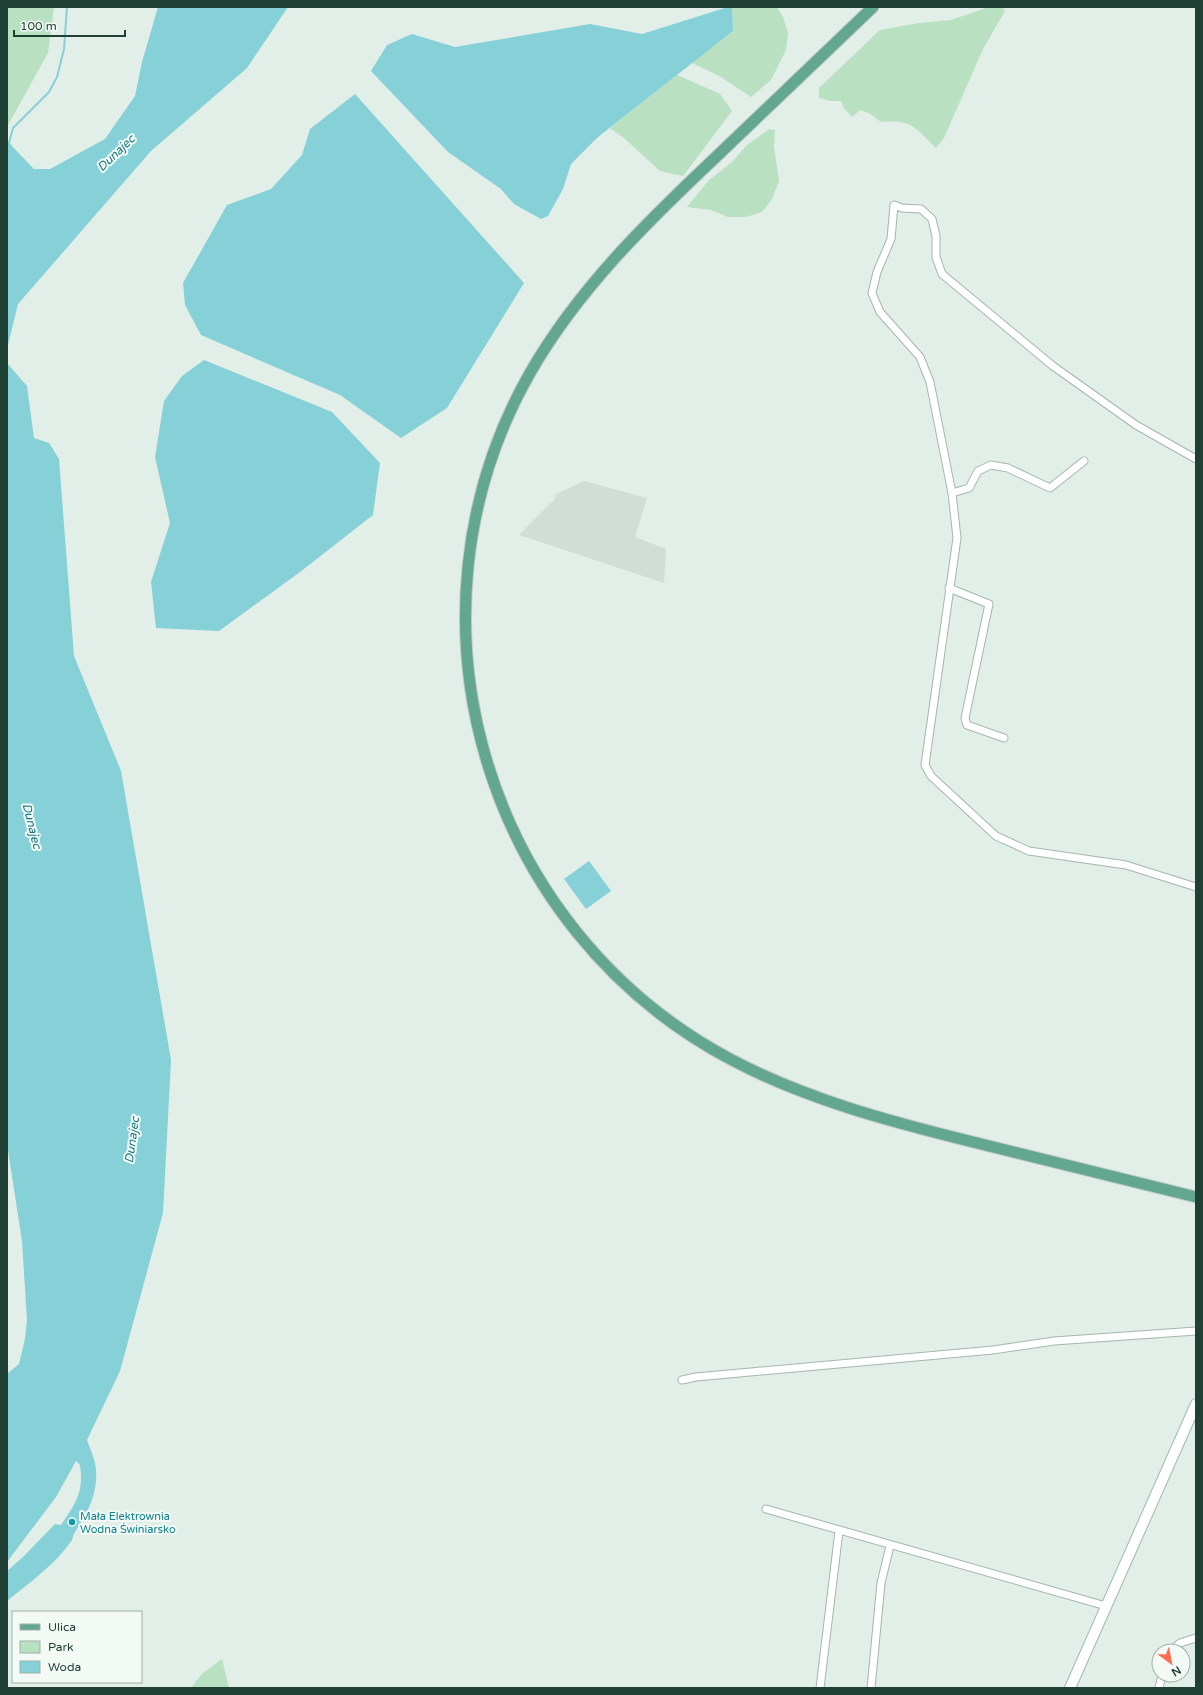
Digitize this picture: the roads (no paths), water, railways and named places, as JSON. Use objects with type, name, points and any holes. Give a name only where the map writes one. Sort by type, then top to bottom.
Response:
[{"type":"main road","points":[[873,7],[667,203],[628,244],[575,307],[529,374],[503,428],[485,480],[475,519],[468,569],[466,609],[468,672],[482,748],[496,790],[517,839],[536,874],[559,909],[587,944],[625,984],[650,1006],[698,1040],[734,1061],[772,1078],[864,1113],[1196,1197]]},
{"type":"street","points":[[1196,459],[1136,425],[1053,366],[991,317],[942,274],[936,257],[936,236],[932,219],[921,209],[902,208],[894,205],[891,239],[877,272],[872,293],[880,312],[920,357],[930,382],[952,493],[957,538],[925,765],[931,776],[996,836],[1029,851],[1126,865],[1196,887]]},
{"type":"street","points":[[952,493],[969,488],[978,471],[991,465],[1008,468],[1050,488],[1084,461]]},
{"type":"street","points":[[949,588],[990,604],[965,718],[967,725],[1004,738]]},
{"type":"street","points":[[682,1380],[696,1377],[993,1350],[1054,1341],[1196,1331]]},
{"type":"street","points":[[1070,1688],[1196,1404]]},
{"type":"street","points":[[766,1510],[1106,1606]]},
{"type":"street","points":[[820,1688],[839,1531]]},
{"type":"street","points":[[871,1688],[881,1583],[890,1546]]},
{"type":"street","points":[[1180,1643],[1196,1638]]},
{"type":"water","name":"Dunajec","points":[[158,7],[288,7],[247,68],[151,151],[18,304],[7,349],[7,144],[9,143],[34,169],[50,169],[105,139],[135,96],[142,62]]},
{"type":"water","points":[[732,7],[733,31],[598,137],[571,164],[563,189],[548,216],[541,219],[514,204],[501,189],[448,152],[371,71],[387,45],[412,34],[455,47],[590,24],[642,34]]},
{"type":"water","points":[[355,94],[524,283],[447,408],[401,438],[340,395],[201,335],[185,305],[183,283],[227,205],[271,189],[302,155],[310,129]]},
{"type":"water","points":[[204,360],[332,412],[380,463],[373,515],[300,572],[219,631],[156,628],[151,582],[170,523],[155,457],[164,401],[182,376]]},
{"type":"water","name":"Dunajec","points":[[7,363],[27,386],[34,438],[49,443],[59,459],[74,656],[121,771],[171,1060],[163,1213],[120,1371],[87,1440],[94,1458],[96,1469],[94,1494],[84,1518],[74,1533],[72,1540],[65,1549],[42,1573],[7,1601],[7,1571],[55,1524],[61,1525],[78,1497],[81,1474],[80,1465],[76,1461],[56,1497],[7,1562],[7,1374],[19,1364],[25,1339],[27,1320],[22,1241],[7,1144]]},
{"type":"water","points":[[589,861],[611,891],[586,909],[564,879]]},
{"type":"waterway","points":[[10,145],[9,143],[13,128],[49,92],[57,77],[64,49],[67,7]]},
{"type":"place","name":"Mała Elektrownia Wodna Świniarsko","points":[[72,1522]]}]
